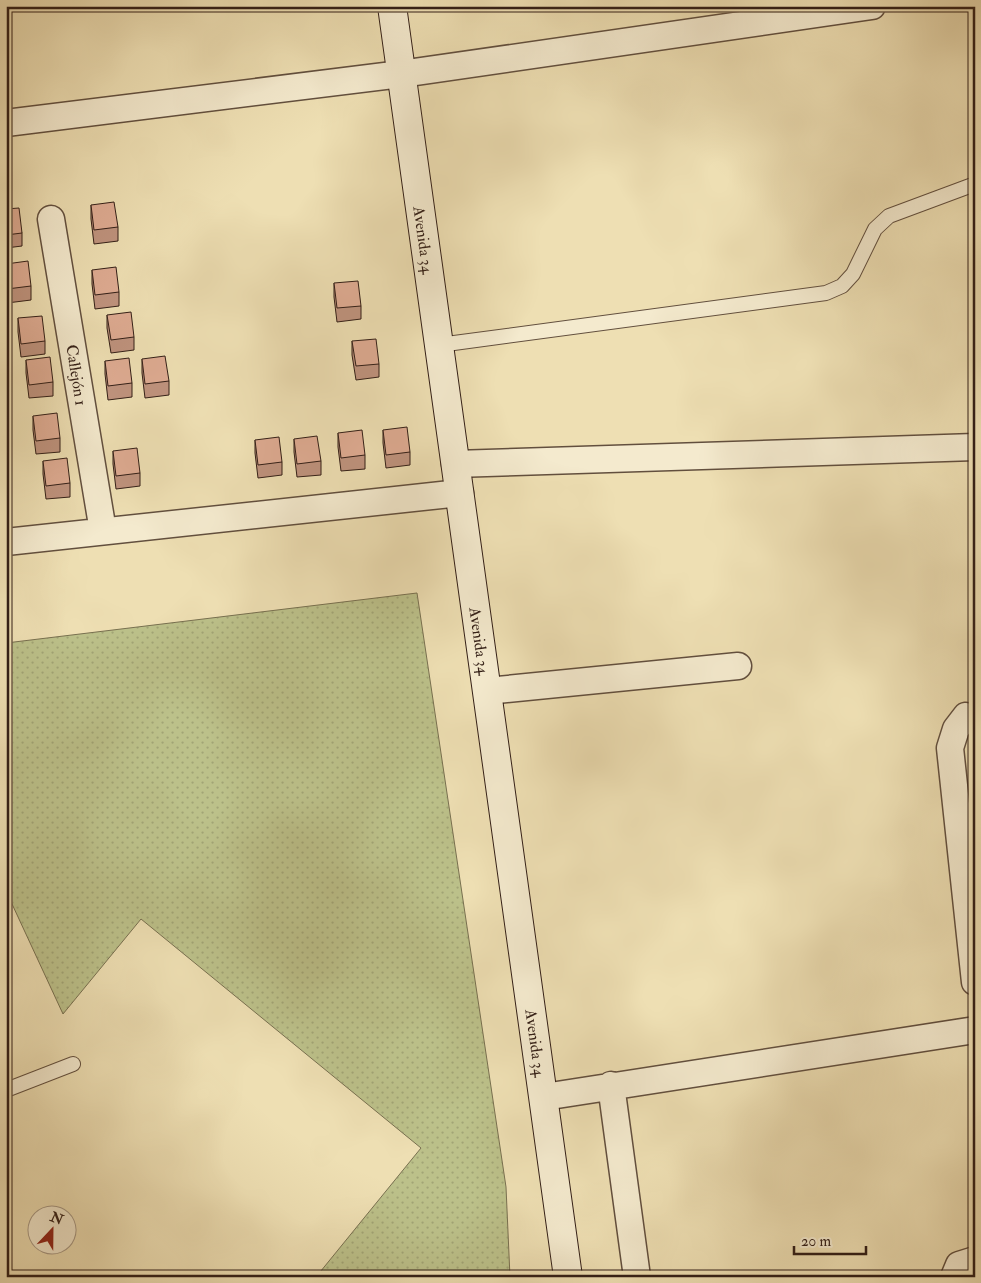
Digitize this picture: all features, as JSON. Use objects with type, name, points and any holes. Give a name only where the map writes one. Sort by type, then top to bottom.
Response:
[{"type":"street","name":"Avenida 34","points":[[392,6],[566,1264]]},
{"type":"street","points":[[6,123],[401,74],[776,13],[872,6]]},
{"type":"street","name":"Callejón 1","points":[[52,219],[103,530]]},
{"type":"street","points":[[455,464],[975,447]]},
{"type":"street","points":[[6,542],[103,530],[460,493]]},
{"type":"street","points":[[487,691],[738,666]]},
{"type":"street","points":[[966,716],[956,729],[950,748],[975,982]]},
{"type":"street","points":[[544,1097],[611,1085],[975,1030]]},
{"type":"street","points":[[611,1085],[637,1277]]},
{"type":"street","points":[[954,1277],[959,1265],[975,1260]]},
{"type":"lane","points":[[439,345],[826,293],[842,286],[853,274],[875,229],[889,216],[975,184]]},
{"type":"lane","points":[[6,1090],[72,1064]]},
{"type":"lane","points":[[553,1277],[566,1264]]},
{"type":"green space","points":[[417,593],[506,1187],[510,1277],[316,1277],[421,1148],[141,919],[63,1014],[6,891],[6,643]]},
{"type":"building","points":[[114,202],[118,227],[94,230],[91,205]]},
{"type":"building","points":[[19,208],[22,233],[6,235],[6,209]]},
{"type":"building","points":[[28,261],[31,286],[7,289],[6,264]]},
{"type":"building","points":[[116,267],[119,292],[95,295],[92,270]]},
{"type":"building","points":[[358,281],[361,306],[337,308],[334,283]]},
{"type":"building","points":[[131,312],[134,337],[111,340],[107,315]]},
{"type":"building","points":[[42,316],[45,341],[21,344],[18,318]]},
{"type":"building","points":[[376,339],[379,364],[356,366],[352,341]]},
{"type":"building","points":[[165,356],[169,381],[145,384],[142,359]]},
{"type":"building","points":[[50,357],[53,382],[29,385],[26,360]]},
{"type":"building","points":[[129,358],[132,383],[108,386],[105,361]]},
{"type":"building","points":[[57,413],[60,438],[36,441],[33,416]]},
{"type":"building","points":[[407,427],[410,452],[386,455],[383,430]]},
{"type":"building","points":[[362,430],[365,455],[341,458],[338,433]]},
{"type":"building","points":[[317,436],[321,461],[297,464],[294,439]]},
{"type":"building","points":[[279,437],[282,462],[258,465],[255,440]]},
{"type":"building","points":[[137,448],[140,473],[116,476],[113,451]]},
{"type":"building","points":[[67,458],[70,483],[46,486],[43,461]]}]
